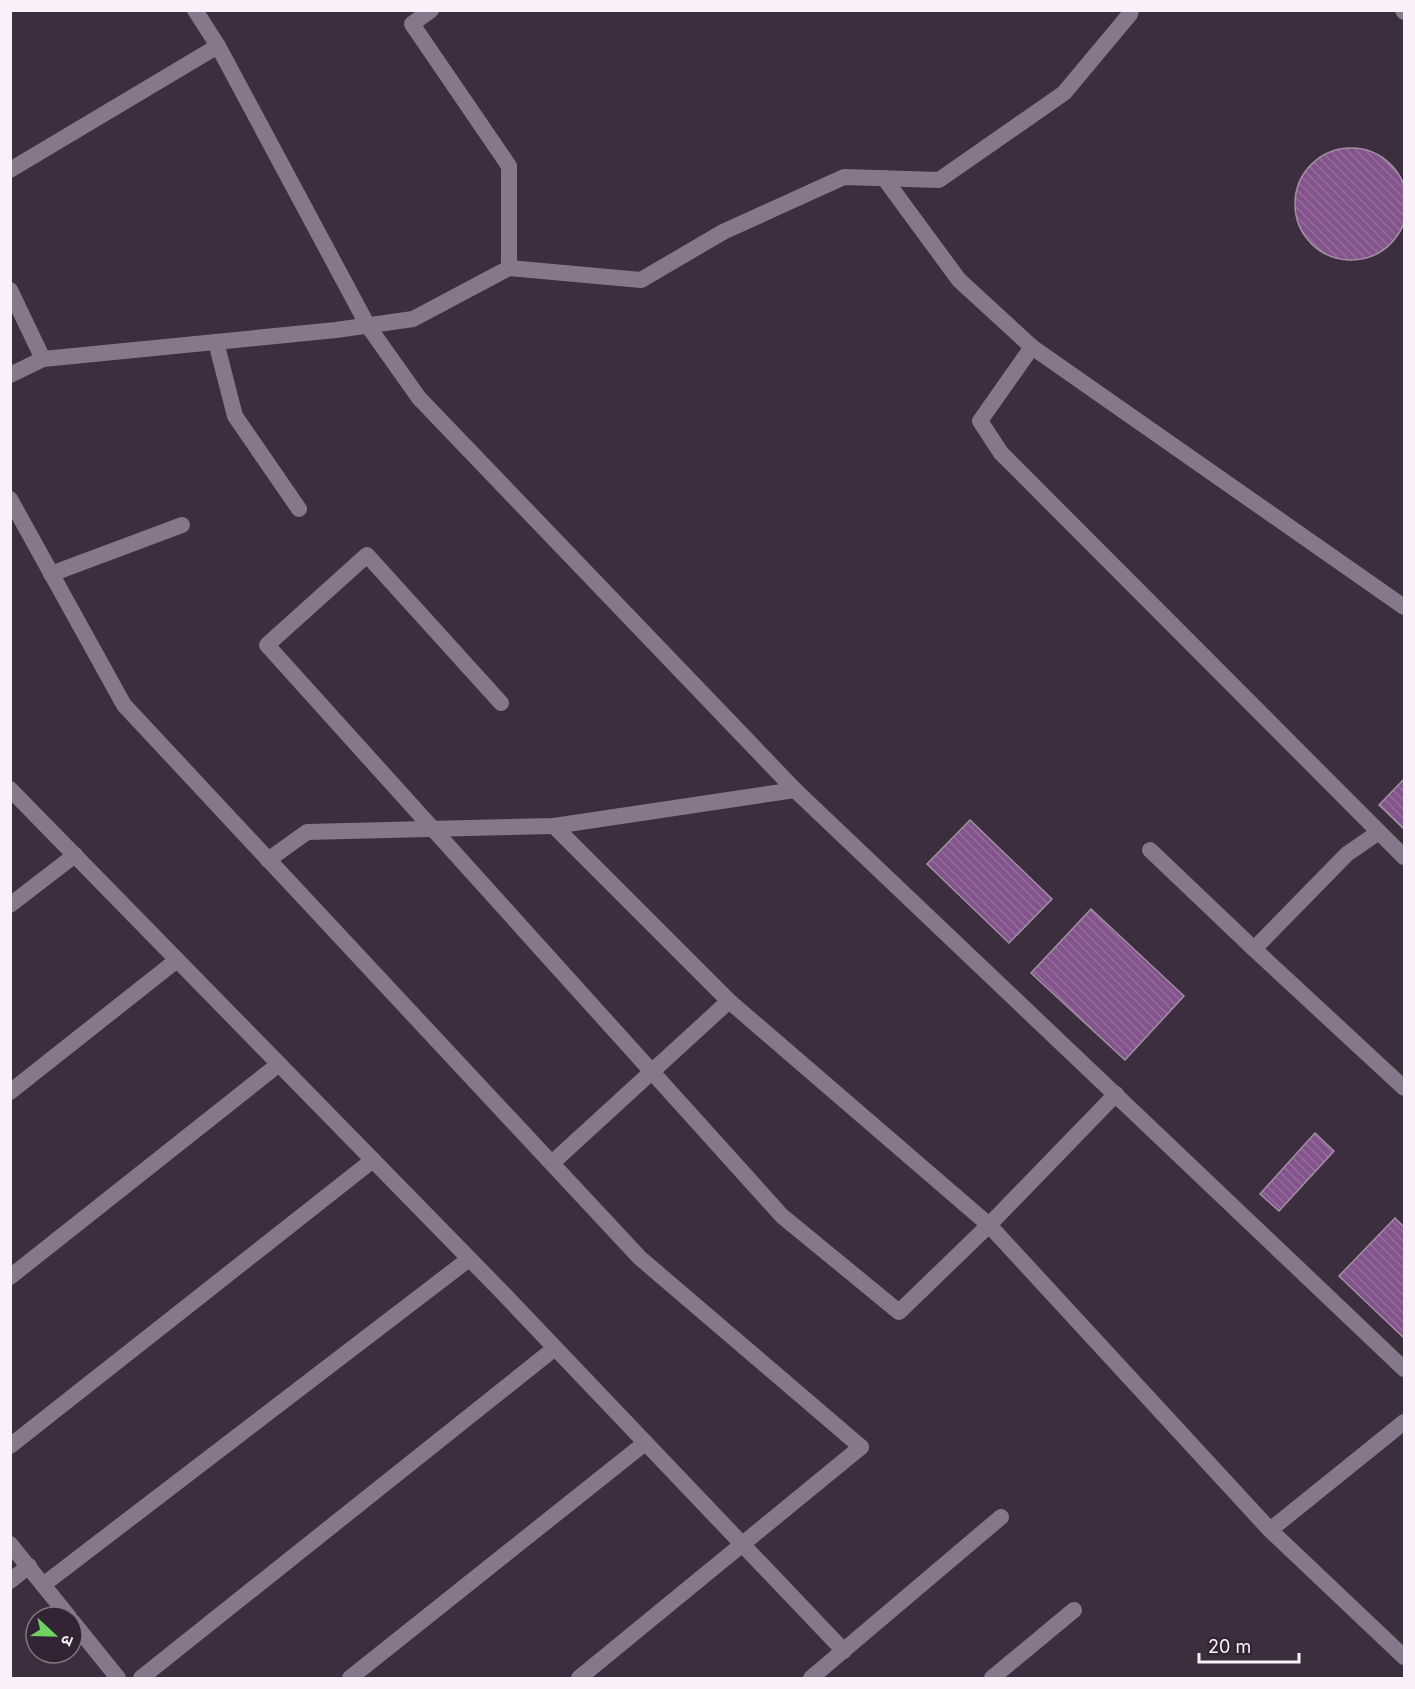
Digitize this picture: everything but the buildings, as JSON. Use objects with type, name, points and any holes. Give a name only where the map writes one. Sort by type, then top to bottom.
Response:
[{"type":"street","points":[[195,10],[218,46],[368,326],[419,398],[795,790],[1404,1369]]},
{"type":"street","points":[[431,10],[412,24],[509,166],[509,268]]},
{"type":"street","points":[[10,375],[43,359],[336,330],[413,319],[509,268],[641,280],[723,232],[844,177],[939,180],[1064,93],[1131,10]]},
{"type":"street","points":[[10,170],[218,46]]},
{"type":"street","points":[[885,178],[959,280],[1032,347],[1404,607]]},
{"type":"street","points":[[10,290],[43,359]]},
{"type":"street","points":[[216,342],[236,416],[299,509]]},
{"type":"street","points":[[1032,347],[980,422],[1001,453],[1404,858]]},
{"type":"street","points":[[10,499],[124,705],[640,1258],[861,1447],[579,1678]]},
{"type":"street","points":[[51,574],[182,525]]},
{"type":"street","points":[[501,703],[366,555],[267,645],[782,1216],[899,1312],[989,1225],[1116,1094]]},
{"type":"street","points":[[10,789],[469,1258],[844,1651]]},
{"type":"street","points":[[268,860],[307,832],[554,826],[795,790]]},
{"type":"street","points":[[554,826],[729,1001],[989,1225],[1270,1530],[1404,1657]]},
{"type":"street","points":[[1254,949],[1347,854],[1379,832]]},
{"type":"street","points":[[1150,850],[1404,1088]]},
{"type":"street","points":[[10,905],[75,855]]},
{"type":"street","points":[[10,1092],[177,960]]},
{"type":"street","points":[[552,1163],[729,1001]]},
{"type":"street","points":[[10,1277],[279,1064]]},
{"type":"street","points":[[10,1446],[373,1160]]},
{"type":"street","points":[[43,1585],[469,1258]]},
{"type":"street","points":[[141,1678],[555,1348]]},
{"type":"street","points":[[1270,1530],[1404,1422]]},
{"type":"street","points":[[350,1678],[645,1443]]},
{"type":"street","points":[[811,1678],[1002,1517]]},
{"type":"street","points":[[10,1544],[59,1605]]},
{"type":"street","points":[[10,1581],[28,1566]]},
{"type":"street","points":[[992,1678],[1074,1610]]},
{"type":"street","points":[[84,1636],[118,1678]]}]
